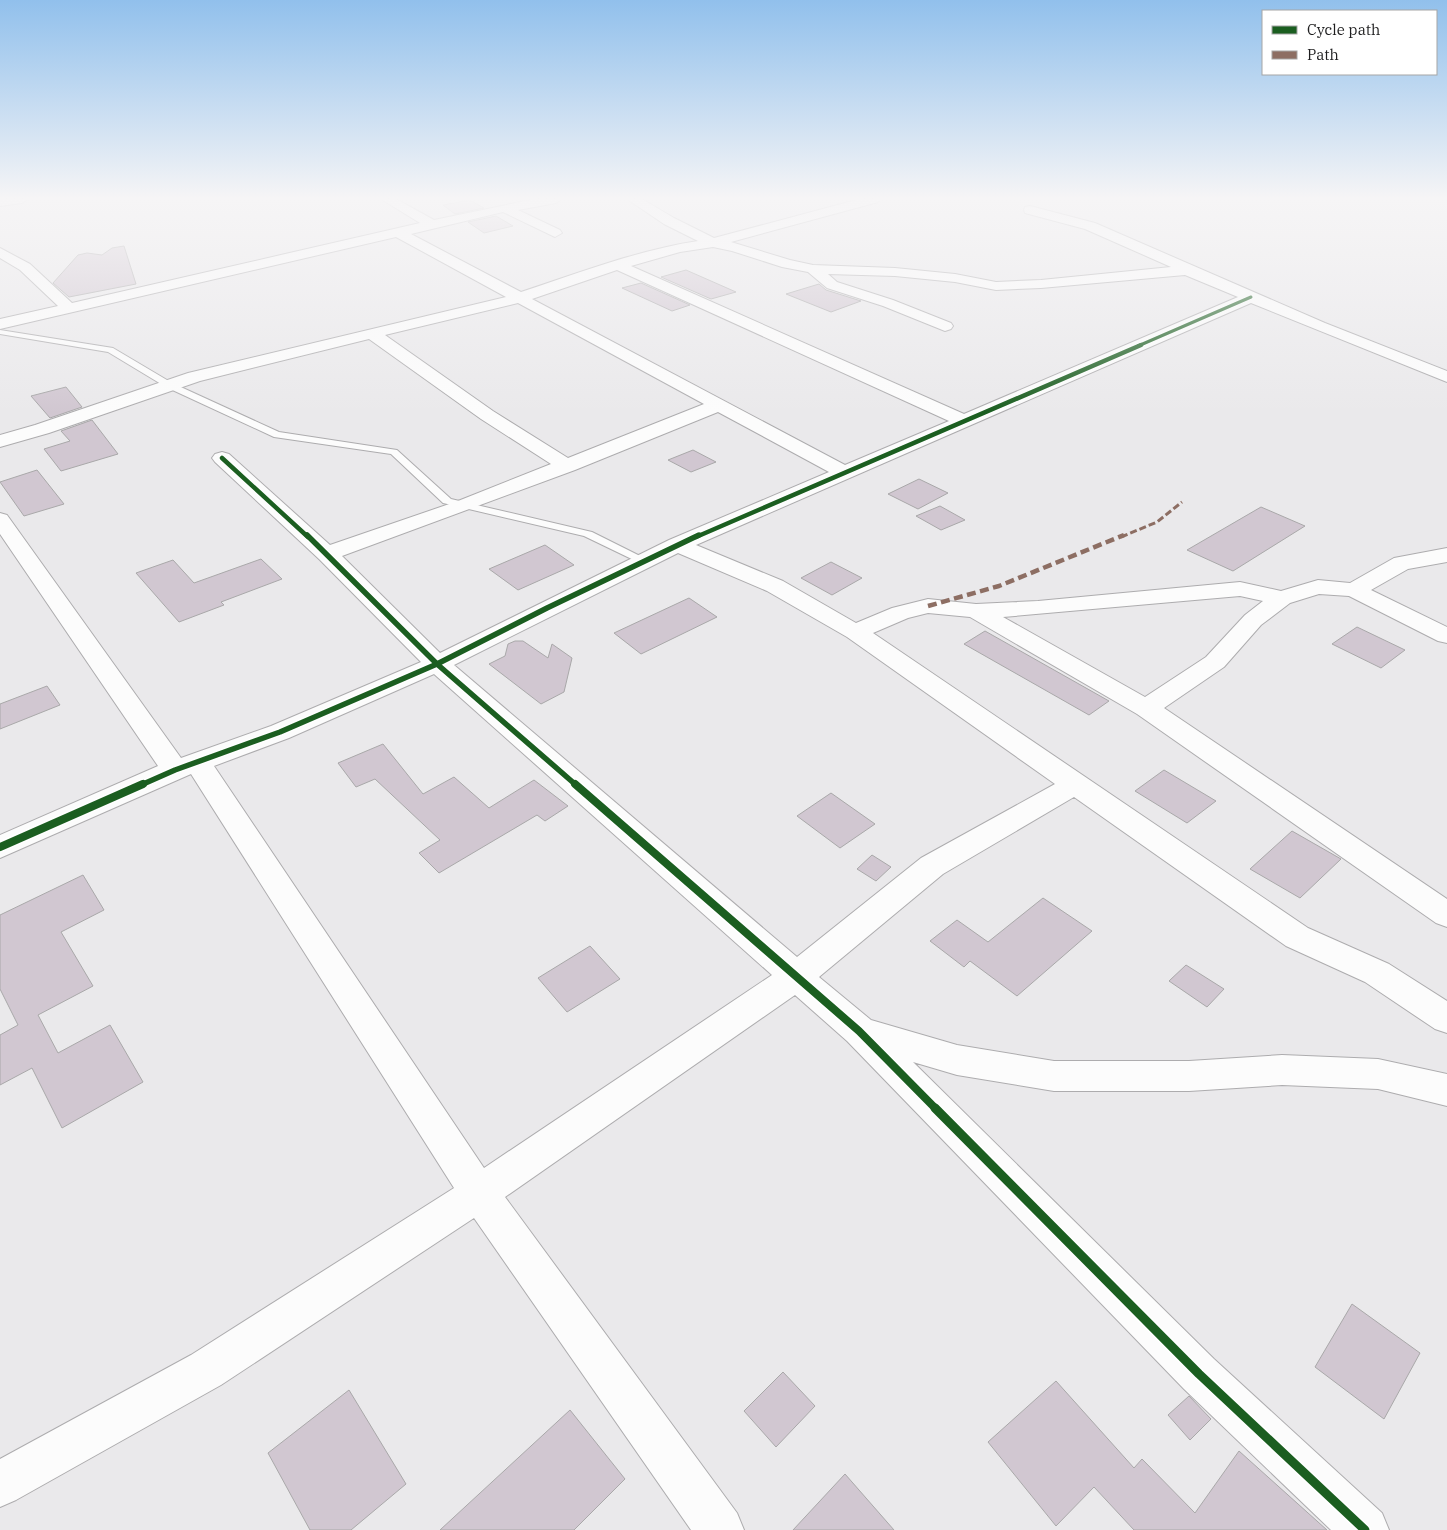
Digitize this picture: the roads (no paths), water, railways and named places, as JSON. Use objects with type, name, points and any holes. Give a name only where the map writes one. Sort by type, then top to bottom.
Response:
[{"type":"street","points":[[28,270],[69,308]]},
{"type":"street","points":[[0,324],[234,270]]},
{"type":"street","points":[[468,270],[845,473]]},
{"type":"street","points":[[0,441],[42,429],[194,377],[519,298],[602,270]]},
{"type":"street","points":[[630,270],[964,421]]},
{"type":"street","points":[[815,270],[832,285],[888,302],[946,326]]},
{"type":"street","points":[[851,270],[894,272],[955,278],[996,286],[1041,284],[1183,270]]},
{"type":"street","points":[[1188,270],[1251,298],[1447,376]]},
{"type":"street","points":[[0,847],[186,766],[280,732],[437,664],[676,545],[1251,298]]},
{"type":"street","points":[[372,334],[487,415],[568,466]]},
{"type":"street","points":[[326,554],[465,505],[719,406]]},
{"type":"street","points":[[222,458],[326,554],[437,664],[798,976],[859,1032],[1199,1374],[1365,1530]]},
{"type":"street","points":[[0,518],[186,766],[479,1193],[720,1530]]},
{"type":"street","points":[[676,545],[775,586],[855,632],[1297,937],[1377,973],[1447,1019]]},
{"type":"street","points":[[1354,590],[1402,563],[1447,555]]},
{"type":"street","points":[[1146,708],[1215,662],[1253,620],[1282,598],[1318,587],[1354,590],[1447,636]]},
{"type":"street","points":[[855,632],[900,613],[928,606],[976,611],[1038,608],[1240,589],[1282,598]]},
{"type":"street","points":[[976,611],[1146,708],[1447,914]]},
{"type":"street","points":[[0,1484],[206,1370],[479,1193],[798,976],[932,866],[1076,784]]},
{"type":"street","points":[[859,1032],[957,1060],[1054,1076],[1189,1076],[1282,1070],[1378,1074],[1447,1090]]},
{"type":"lane","points":[[0,332],[110,350],[169,385],[276,435],[394,452],[447,501],[588,534],[644,561]]}]
